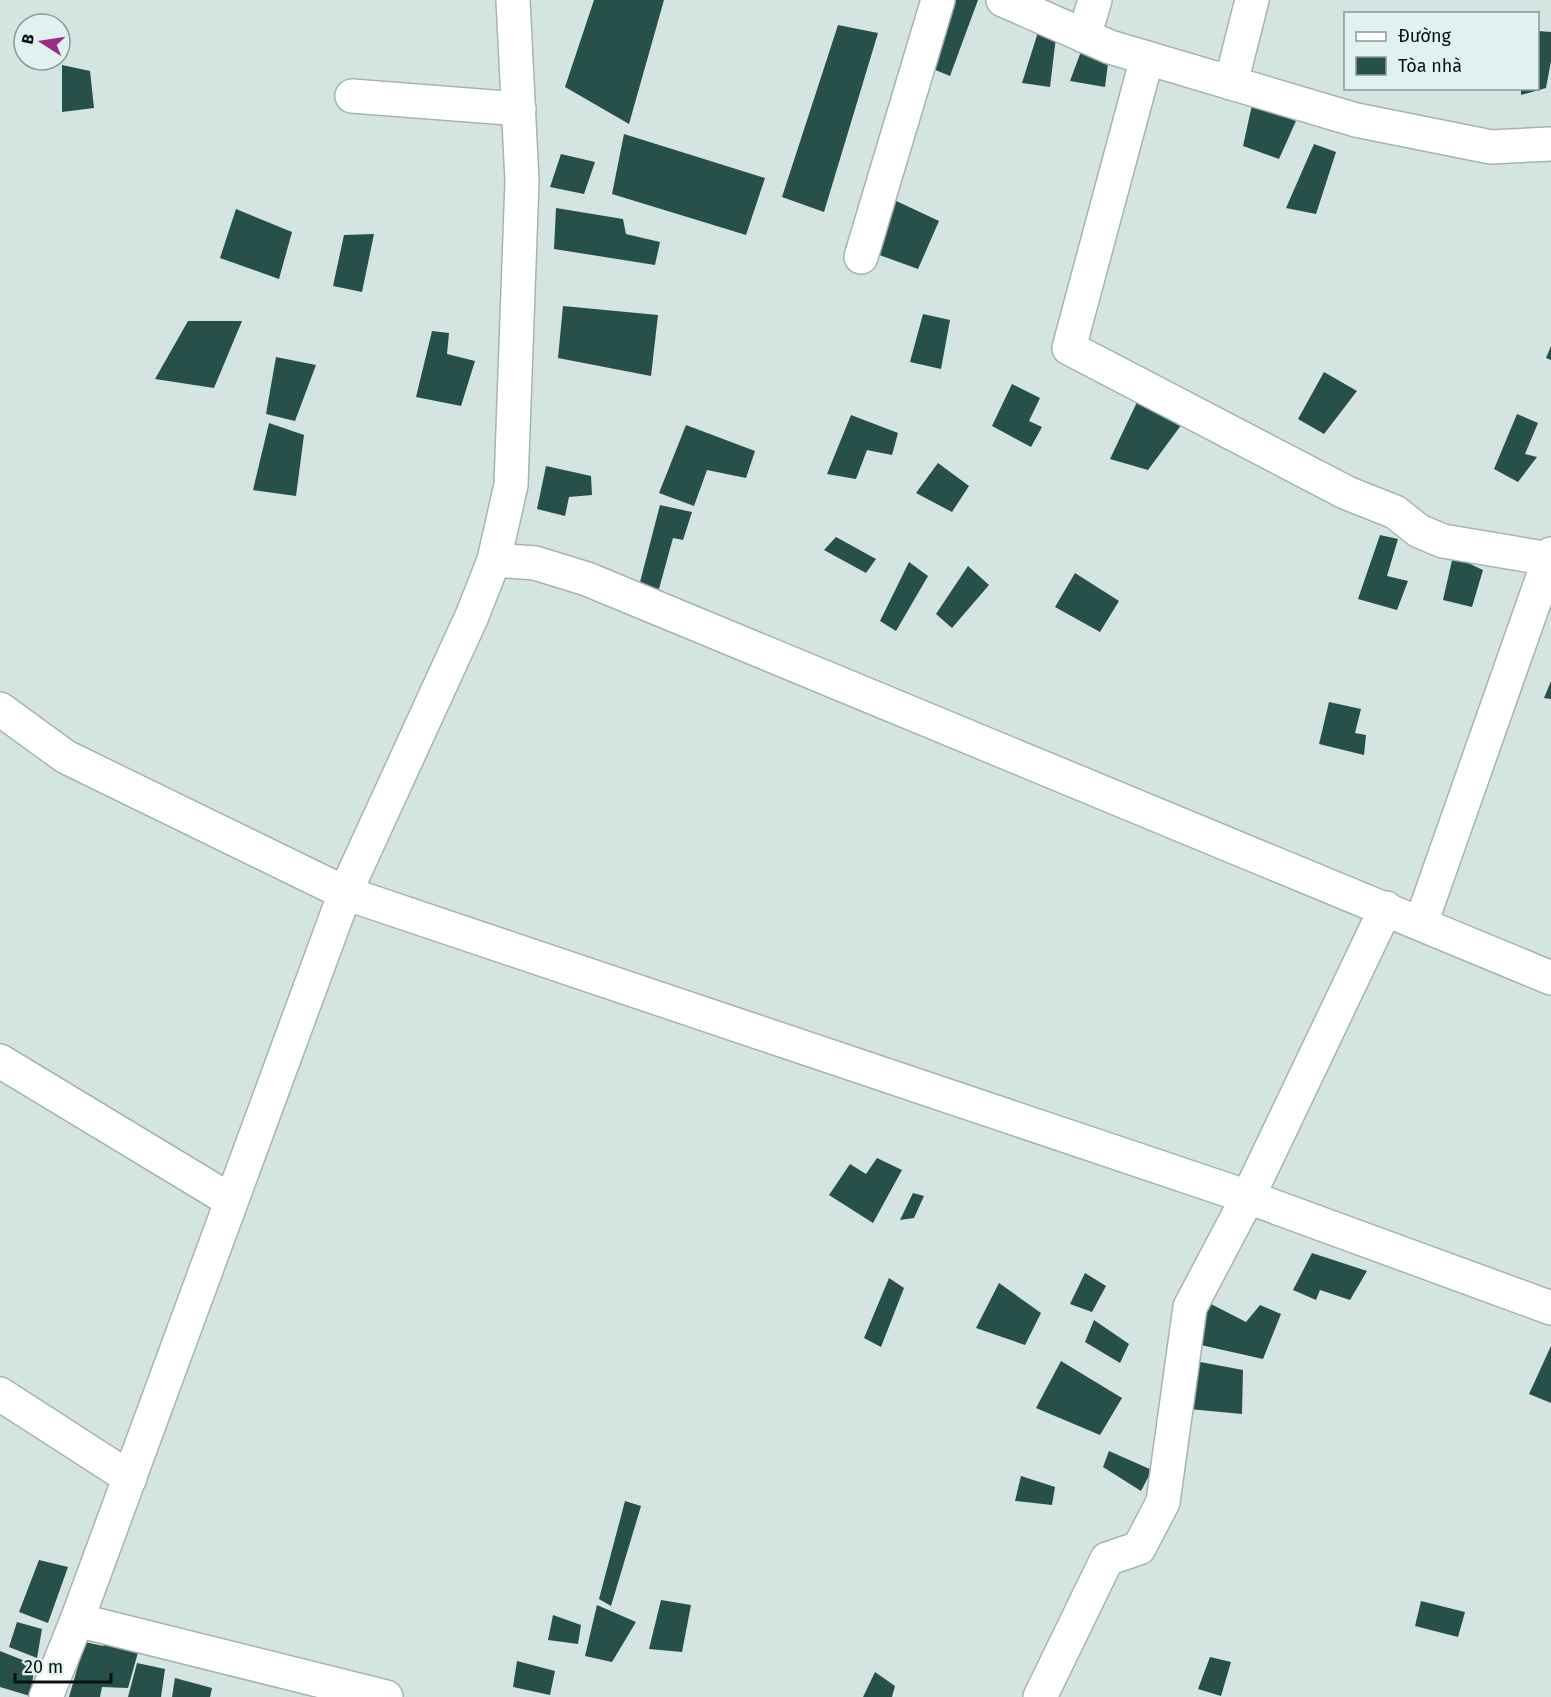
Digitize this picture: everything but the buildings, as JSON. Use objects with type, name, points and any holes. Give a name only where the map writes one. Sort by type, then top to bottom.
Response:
[{"type":"street","points":[[46,1697],[130,1478],[345,893],[472,616],[494,560],[511,485],[522,181],[513,0]]},
{"type":"street","points":[[861,257],[938,0]]},
{"type":"street","points":[[1003,0],[1110,47],[1356,120],[1491,147],[1551,144]]},
{"type":"street","points":[[1084,36],[1095,0]]},
{"type":"street","points":[[1231,83],[1252,0]]},
{"type":"street","points":[[1147,58],[1069,348],[1347,493],[1395,512],[1419,531],[1443,541],[1550,556],[1421,923]]},
{"type":"street","points":[[352,96],[519,109]]},
{"type":"street","points":[[494,560],[535,562],[587,579],[1551,978]]},
{"type":"street","points":[[0,709],[66,757],[345,893],[1248,1197],[1551,1308]]},
{"type":"street","points":[[1040,1697],[1107,1558],[1139,1548],[1163,1502],[1190,1307],[1248,1197],[1386,908]]},
{"type":"street","points":[[0,1061],[220,1194]]},
{"type":"street","points":[[0,1394],[130,1478]]},
{"type":"street","points":[[77,1620],[386,1697]]}]
